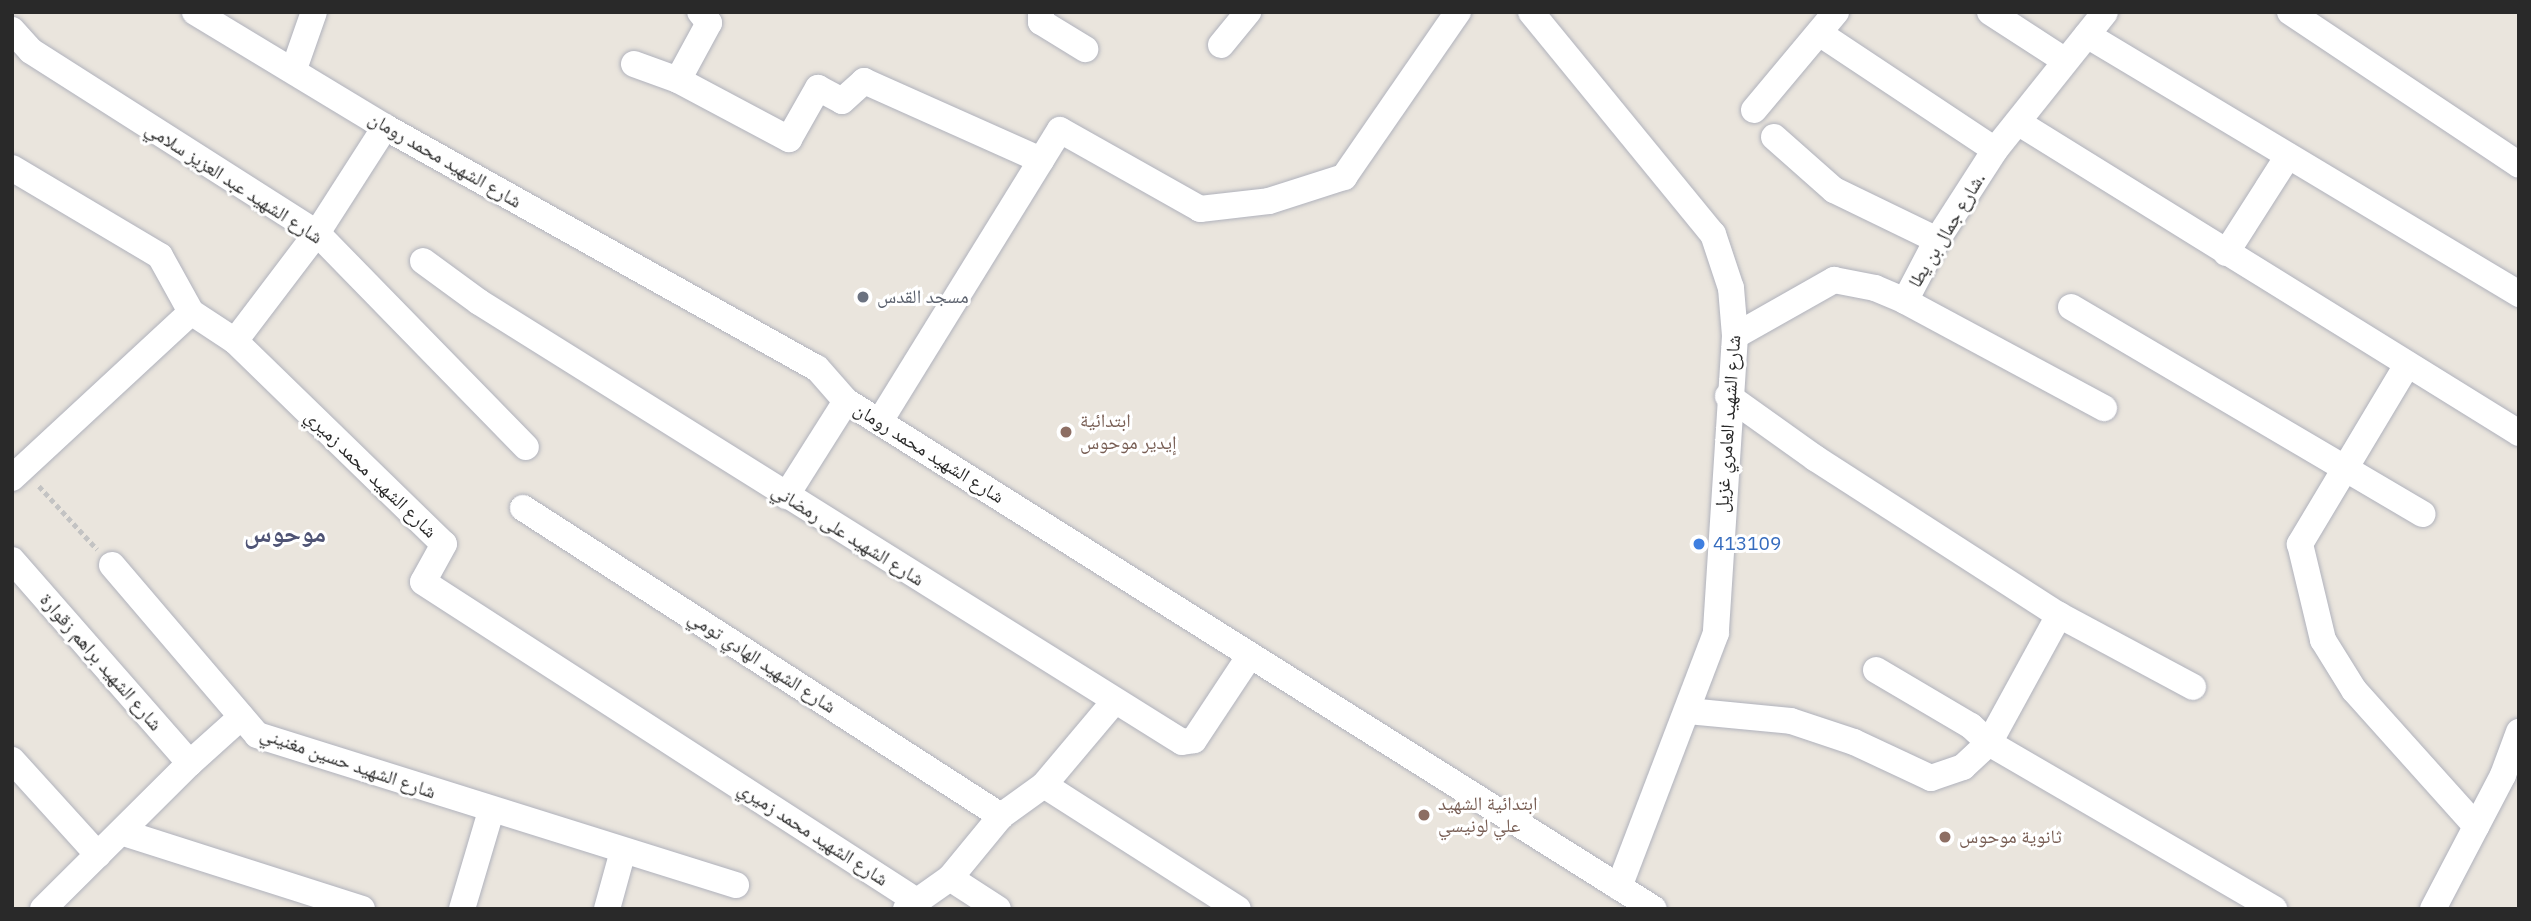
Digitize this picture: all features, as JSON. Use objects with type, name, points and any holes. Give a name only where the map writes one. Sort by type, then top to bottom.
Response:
[{"type":"street","name":"شارع الشهيد محمد رومان","points":[[195,12],[294,69],[384,127],[817,368],[846,401],[1249,657],[1654,909]]},
{"type":"street","points":[[294,69],[314,12]]},
{"type":"street","points":[[678,80],[709,23],[700,12]]},
{"type":"street","points":[[1041,12],[1041,22],[1085,49]]},
{"type":"street","points":[[1220,45],[1248,12]]},
{"type":"street","points":[[880,421],[1060,130],[1200,209],[1269,201],[1344,177],[1458,12]]},
{"type":"street","name":"شارع الشهيد العامري غزيل","points":[[1531,12],[1713,234],[1731,288],[1735,335],[1728,396],[1716,633],[1619,887]]},
{"type":"street","points":[[1754,110],[1836,12]]},
{"type":"street","points":[[1990,12],[2064,60]]},
{"type":"street","name":"شارع جمال بن يطا.","points":[[1735,335],[1834,280],[1875,288],[1905,301],[1937,240],[1995,150],[2064,60],[2105,12]]},
{"type":"street","points":[[2290,12],[2519,165]]},
{"type":"street","name":"شارع الشهيد عبد العزيز سلامي","points":[[12,30],[31,51],[317,233],[526,447]]},
{"type":"street","points":[[1819,33],[1995,150]]},
{"type":"street","points":[[2087,35],[2519,294]]},
{"type":"street","points":[[634,64],[678,80],[789,139],[818,88],[842,101],[864,81],[1041,160]]},
{"type":"street","points":[[2019,122],[2519,433]]},
{"type":"street","points":[[235,341],[317,233],[384,127]]},
{"type":"street","points":[[1774,137],[1834,190],[1937,240]]},
{"type":"street","points":[[2226,253],[2288,156]]},
{"type":"street","name":"شارع الشهيد محمد زميري","points":[[12,169],[160,256],[191,312],[235,341],[444,544],[423,582],[910,904]]},
{"type":"street","name":"شارع الشهيد على رمضاني","points":[[423,261],[479,302],[1113,703],[1189,742],[1249,657]]},
{"type":"street","points":[[1905,301],[2104,408]]},
{"type":"street","points":[[2071,307],[2423,514]]},
{"type":"street","points":[[15,475],[191,312]]},
{"type":"street","points":[[2407,365],[2300,544],[2323,640],[2354,690],[2476,826]]},
{"type":"street","points":[[1728,396],[1815,458],[2059,615],[2193,687]]},
{"type":"street","points":[[786,496],[846,401]]},
{"type":"street","name":"شارع الشهيد الهادي تومي","points":[[523,508],[1001,816]]},
{"type":"street","name":"شارع الشهيد براهم زقوارة","points":[[12,560],[190,764]]},
{"type":"street","name":"شارع الشهيد حسين مغنيني","points":[[112,565],[257,735],[491,811],[736,886]]},
{"type":"street","points":[[1688,711],[1791,721],[1854,742],[1931,778],[1963,767],[1989,743],[2059,615]]},
{"type":"street","points":[[1876,670],[1970,726],[1989,743],[2274,909]]},
{"type":"street","points":[[910,904],[950,878],[1001,816],[1044,785],[1113,703]]},
{"type":"street","points":[[43,909],[241,717]]},
{"type":"street","points":[[2433,909],[2476,826],[2511,780],[2519,732]]},
{"type":"street","points":[[12,760],[98,855]]},
{"type":"street","points":[[1044,785],[1238,909]]},
{"type":"street","points":[[462,909],[491,811]]},
{"type":"street","points":[[121,832],[362,909]]},
{"type":"street","points":[[607,909],[623,851]]},
{"type":"street","points":[[950,878],[998,909]]},
{"type":"path","points":[[15,475],[112,565]]},
{"type":"place","name":"مسجد القدس","points":[[863,297]]},
{"type":"place","name":"ابتدائية إيدير موحوس","points":[[1066,432]]},
{"type":"place","name":"413109","points":[[1699,544]]},
{"type":"place","name":"ابتدائية الشهيد علي لونيسي","points":[[1424,815]]},
{"type":"place","name":"ثانوية موحوس","points":[[1945,837]]},
{"type":"district","name":"موحوس","points":[[285,533]]}]
